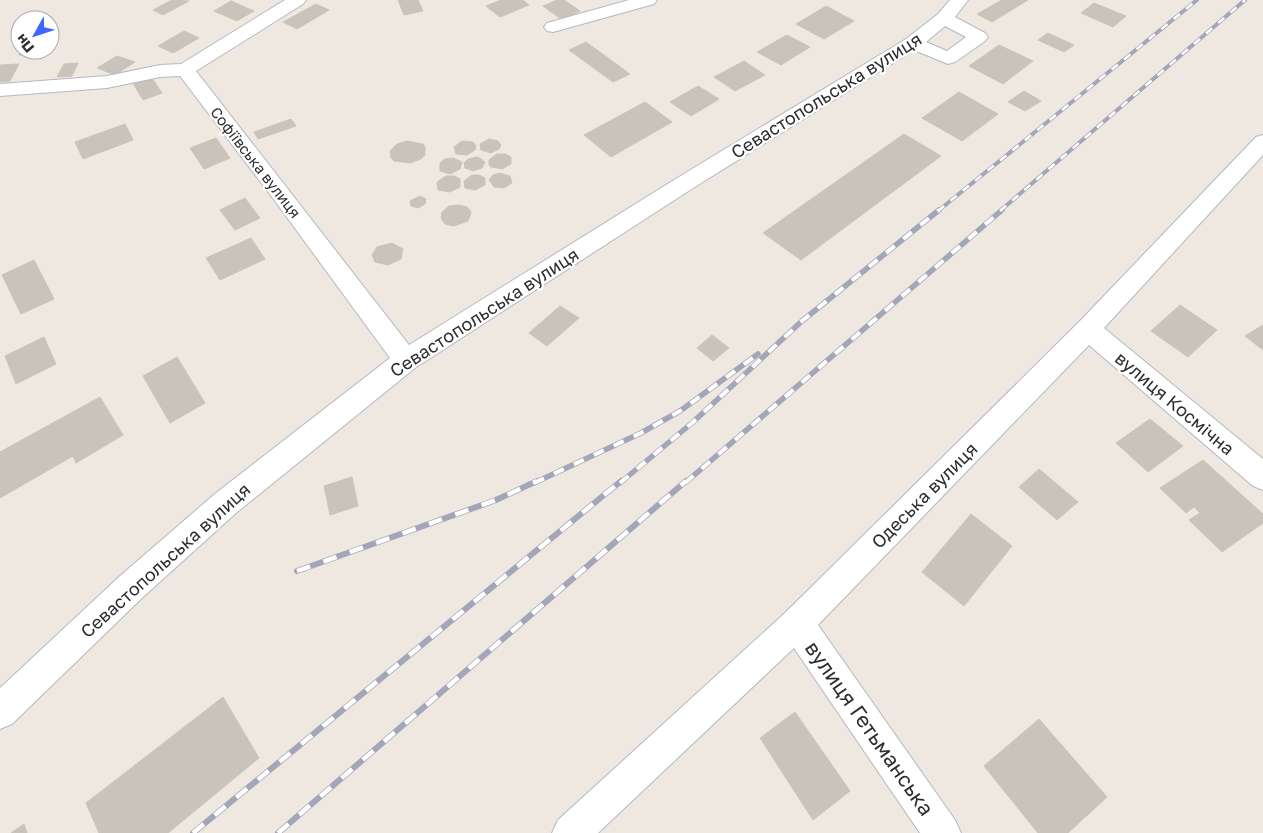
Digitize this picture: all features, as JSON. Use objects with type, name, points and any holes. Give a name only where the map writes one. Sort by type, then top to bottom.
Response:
[{"type":"street","points":[[0,90],[107,82],[160,71],[185,70],[297,0]]},
{"type":"street","points":[[553,26],[648,0]]},
{"type":"street","points":[[913,43],[948,58],[979,37],[952,9]]},
{"type":"street","name":"Севастопольська вулиця","points":[[0,712],[131,587],[226,503],[406,360],[682,185],[913,43],[952,9]]},
{"type":"street","name":"Софіївська вулиця","points":[[185,70],[283,196],[406,360]]},
{"type":"street","name":"Одеська вулиця","points":[[570,833],[797,623],[1088,329],[1263,142]]},
{"type":"street","name":"вулиця Космічна","points":[[1088,329],[1263,477]]},
{"type":"street","name":"вулиця Гетьманська","points":[[797,623],[942,833]]},
{"type":"building","points":[[172,0],[189,1],[163,15],[153,10]]},
{"type":"building","points":[[398,0],[418,0],[423,11],[404,15]]},
{"type":"building","points":[[501,0],[523,0],[529,5],[500,17],[486,6]]},
{"type":"building","points":[[557,0],[564,0],[580,11],[561,19],[543,6]]},
{"type":"building","points":[[1002,0],[1028,0],[992,22],[977,14]]},
{"type":"building","points":[[231,1],[254,11],[237,21],[214,11]]},
{"type":"building","points":[[1094,3],[1126,16],[1113,27],[1081,13]]},
{"type":"building","points":[[316,4],[329,10],[297,29],[283,22]]},
{"type":"building","points":[[826,6],[854,21],[824,39],[796,24]]},
{"type":"building","points":[[184,31],[199,38],[173,53],[158,46]]},
{"type":"building","points":[[1048,33],[1074,45],[1064,52],[1038,40]]},
{"type":"building","points":[[787,35],[810,47],[781,65],[757,52]]},
{"type":"building","points":[[586,42],[630,74],[613,82],[569,50]]},
{"type":"building","points":[[999,45],[1033,61],[1003,84],[969,66]]},
{"type":"building","points":[[117,56],[135,62],[115,75],[97,68]]},
{"type":"building","points":[[744,61],[765,75],[735,91],[714,77]]},
{"type":"building","points":[[78,63],[72,76],[57,77],[64,64]]},
{"type":"building","points":[[19,64],[10,81],[0,82],[0,65]]},
{"type":"building","points":[[151,77],[162,93],[143,100],[133,83]]},
{"type":"building","points":[[698,86],[719,99],[691,116],[670,102]]},
{"type":"building","points":[[1024,91],[1041,101],[1025,111],[1008,102]]},
{"type":"building","points":[[959,92],[998,114],[962,141],[922,118]]},
{"type":"building","points":[[645,102],[672,122],[611,157],[584,135]]},
{"type":"building","points":[[291,119],[296,126],[258,139],[254,132]]},
{"type":"building","points":[[125,124],[133,140],[83,159],[75,142]]},
{"type":"building","points":[[904,134],[941,156],[801,260],[763,233]]},
{"type":"building","points":[[216,138],[230,158],[204,169],[190,148]]},
{"type":"building","points":[[489,139],[498,141],[501,145],[499,149],[491,153],[481,150],[480,144]]},
{"type":"building","points":[[407,141],[423,144],[425,155],[421,159],[410,163],[394,161],[391,158],[390,151],[397,144]]},
{"type":"building","points":[[462,141],[473,142],[476,146],[475,150],[467,155],[456,154],[454,147]]},
{"type":"building","points":[[497,154],[505,154],[511,157],[511,164],[502,169],[491,167],[489,160]]},
{"type":"building","points":[[478,157],[485,162],[482,168],[473,171],[465,168],[464,163],[468,159]]},
{"type":"building","points":[[453,158],[462,162],[460,169],[450,174],[440,171],[440,163],[445,159]]},
{"type":"building","points":[[500,173],[510,176],[512,183],[504,188],[494,187],[489,180],[493,175]]},
{"type":"building","points":[[472,175],[479,175],[485,178],[485,185],[475,190],[465,188],[464,181]]},
{"type":"building","points":[[446,176],[454,176],[460,179],[460,187],[450,192],[438,190],[437,182]]},
{"type":"building","points":[[420,196],[426,199],[425,204],[418,208],[411,206],[410,201]]},
{"type":"building","points":[[245,198],[260,218],[235,230],[220,210]]},
{"type":"building","points":[[459,205],[470,210],[471,213],[468,221],[454,226],[445,224],[441,218],[442,212],[449,206]]},
{"type":"building","points":[[251,238],[265,259],[220,280],[206,258]]},
{"type":"building","points":[[392,243],[403,249],[401,259],[388,265],[375,262],[372,255],[377,247]]},
{"type":"building","points":[[34,260],[54,299],[21,314],[2,275]]},
{"type":"building","points":[[1180,305],[1217,330],[1188,357],[1151,331]]},
{"type":"building","points":[[560,306],[579,318],[547,346],[529,333]]},
{"type":"building","points":[[1263,325],[1263,350],[1245,336]]},
{"type":"building","points":[[712,335],[729,348],[713,361],[697,348]]},
{"type":"building","points":[[44,337],[56,364],[16,384],[5,356]]},
{"type":"building","points":[[177,357],[205,403],[170,423],[143,376]]},
{"type":"building","points":[[100,397],[123,435],[76,463],[73,456],[0,498],[0,452]]},
{"type":"building","points":[[1150,419],[1183,446],[1148,472],[1116,443]]},
{"type":"building","points":[[1203,460],[1263,514],[1263,523],[1222,552],[1189,520],[1200,513],[1194,507],[1186,513],[1160,488]]},
{"type":"building","points":[[1039,469],[1078,502],[1057,520],[1019,487]]},
{"type":"building","points":[[352,477],[358,506],[330,515],[324,486]]},
{"type":"building","points":[[971,514],[1012,546],[964,606],[922,572]]},
{"type":"building","points":[[223,697],[259,758],[168,833],[99,833],[86,803]]},
{"type":"building","points":[[795,712],[850,791],[813,820],[760,738]]},
{"type":"building","points":[[1039,719],[1107,797],[1068,833],[1038,833],[984,766]]},
{"type":"building","points":[[24,824],[27,833],[11,833]]},
{"type":"railway","points":[[938,211],[1197,0]]},
{"type":"railway","points":[[1000,211],[1245,0]]},
{"type":"railway","points":[[620,483],[692,423],[802,321],[939,210]]},
{"type":"railway","points":[[685,483],[1002,210]]},
{"type":"railway","points":[[534,483],[641,433],[680,411],[758,354]]},
{"type":"railway","points":[[297,571],[496,500],[537,481]]},
{"type":"railway","points":[[193,833],[621,481]]},
{"type":"railway","points":[[278,833],[686,481]]}]
